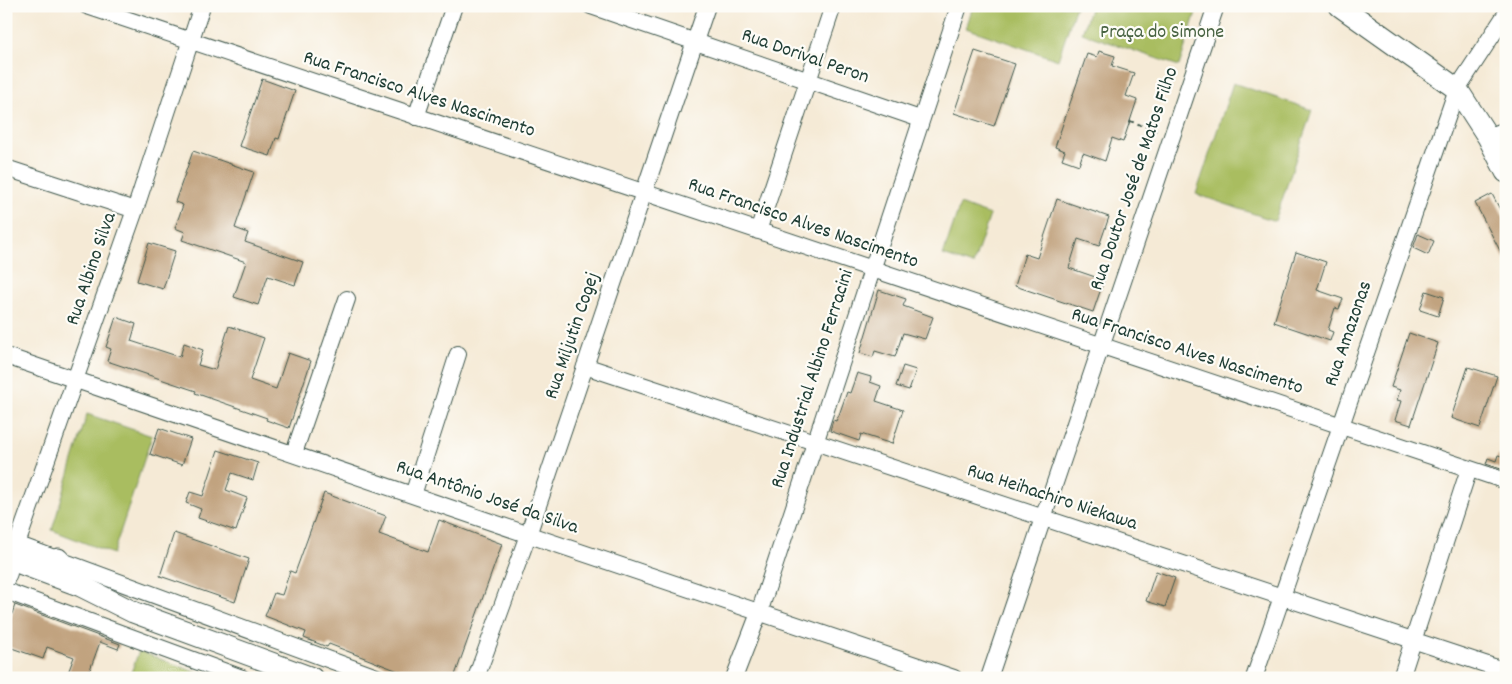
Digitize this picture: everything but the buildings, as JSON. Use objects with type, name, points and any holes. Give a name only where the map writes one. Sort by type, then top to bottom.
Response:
[{"type":"main road","points":[[1340,6],[1457,89],[1497,133],[1506,172]]},
{"type":"main road","points":[[58,559],[82,586]]},
{"type":"main road","points":[[8,566],[82,586],[133,612],[312,678]]},
{"type":"main road","points":[[8,566],[83,601],[133,612]]},
{"type":"street","name":"Rua Francisco Alves Nascimento","points":[[87,6],[1506,482]]},
{"type":"street","name":"Rua Albino Silva","points":[[8,566],[76,380],[135,210],[202,6]]},
{"type":"street","points":[[416,117],[454,6]]},
{"type":"street","name":"Rua Dorival Peron","points":[[591,6],[920,119]]},
{"type":"street","name":"Rua Miljutin Cogej","points":[[476,678],[528,535],[707,6]]},
{"type":"street","points":[[758,231],[833,6]]},
{"type":"street","name":"Rua Industrial Albino Ferracini","points":[[734,678],[759,613],[920,119],[959,6]]},
{"type":"street","name":"Rua Doutor José de Matos Filho","points":[[989,678],[1216,6]]},
{"type":"street","name":"Rua Amazonas","points":[[1254,678],[1457,89],[1506,14]]},
{"type":"street","points":[[6,168],[135,210]]},
{"type":"street","points":[[294,453],[347,299]]},
{"type":"street","points":[[413,495],[458,354]]},
{"type":"street","name":"Rua Antônio José da Silva","points":[[6,356],[294,453],[528,535],[954,678]]},
{"type":"street","name":"Rua Heihachiro Niekawa","points":[[585,366],[1506,672]]},
{"type":"street","points":[[1401,678],[1469,469]]},
{"type":"street","points":[[8,566],[58,559],[379,678]]},
{"type":"street","points":[[8,566],[242,678]]},
{"type":"path","points":[[1130,122],[1172,135]]},
{"type":"green space","points":[[973,6],[1076,6],[1058,60],[966,28]]},
{"type":"green space","name":"Praça do Simone","points":[[1091,6],[1198,6],[1179,66],[1082,33]]},
{"type":"green space","points":[[1233,83],[1312,110],[1275,221],[1196,194]]},
{"type":"green space","points":[[960,204],[990,215],[973,265],[943,255]]},
{"type":"green space","points":[[87,414],[152,436],[113,554],[52,530]]},
{"type":"green space","points":[[139,651],[211,678],[129,678]]}]
